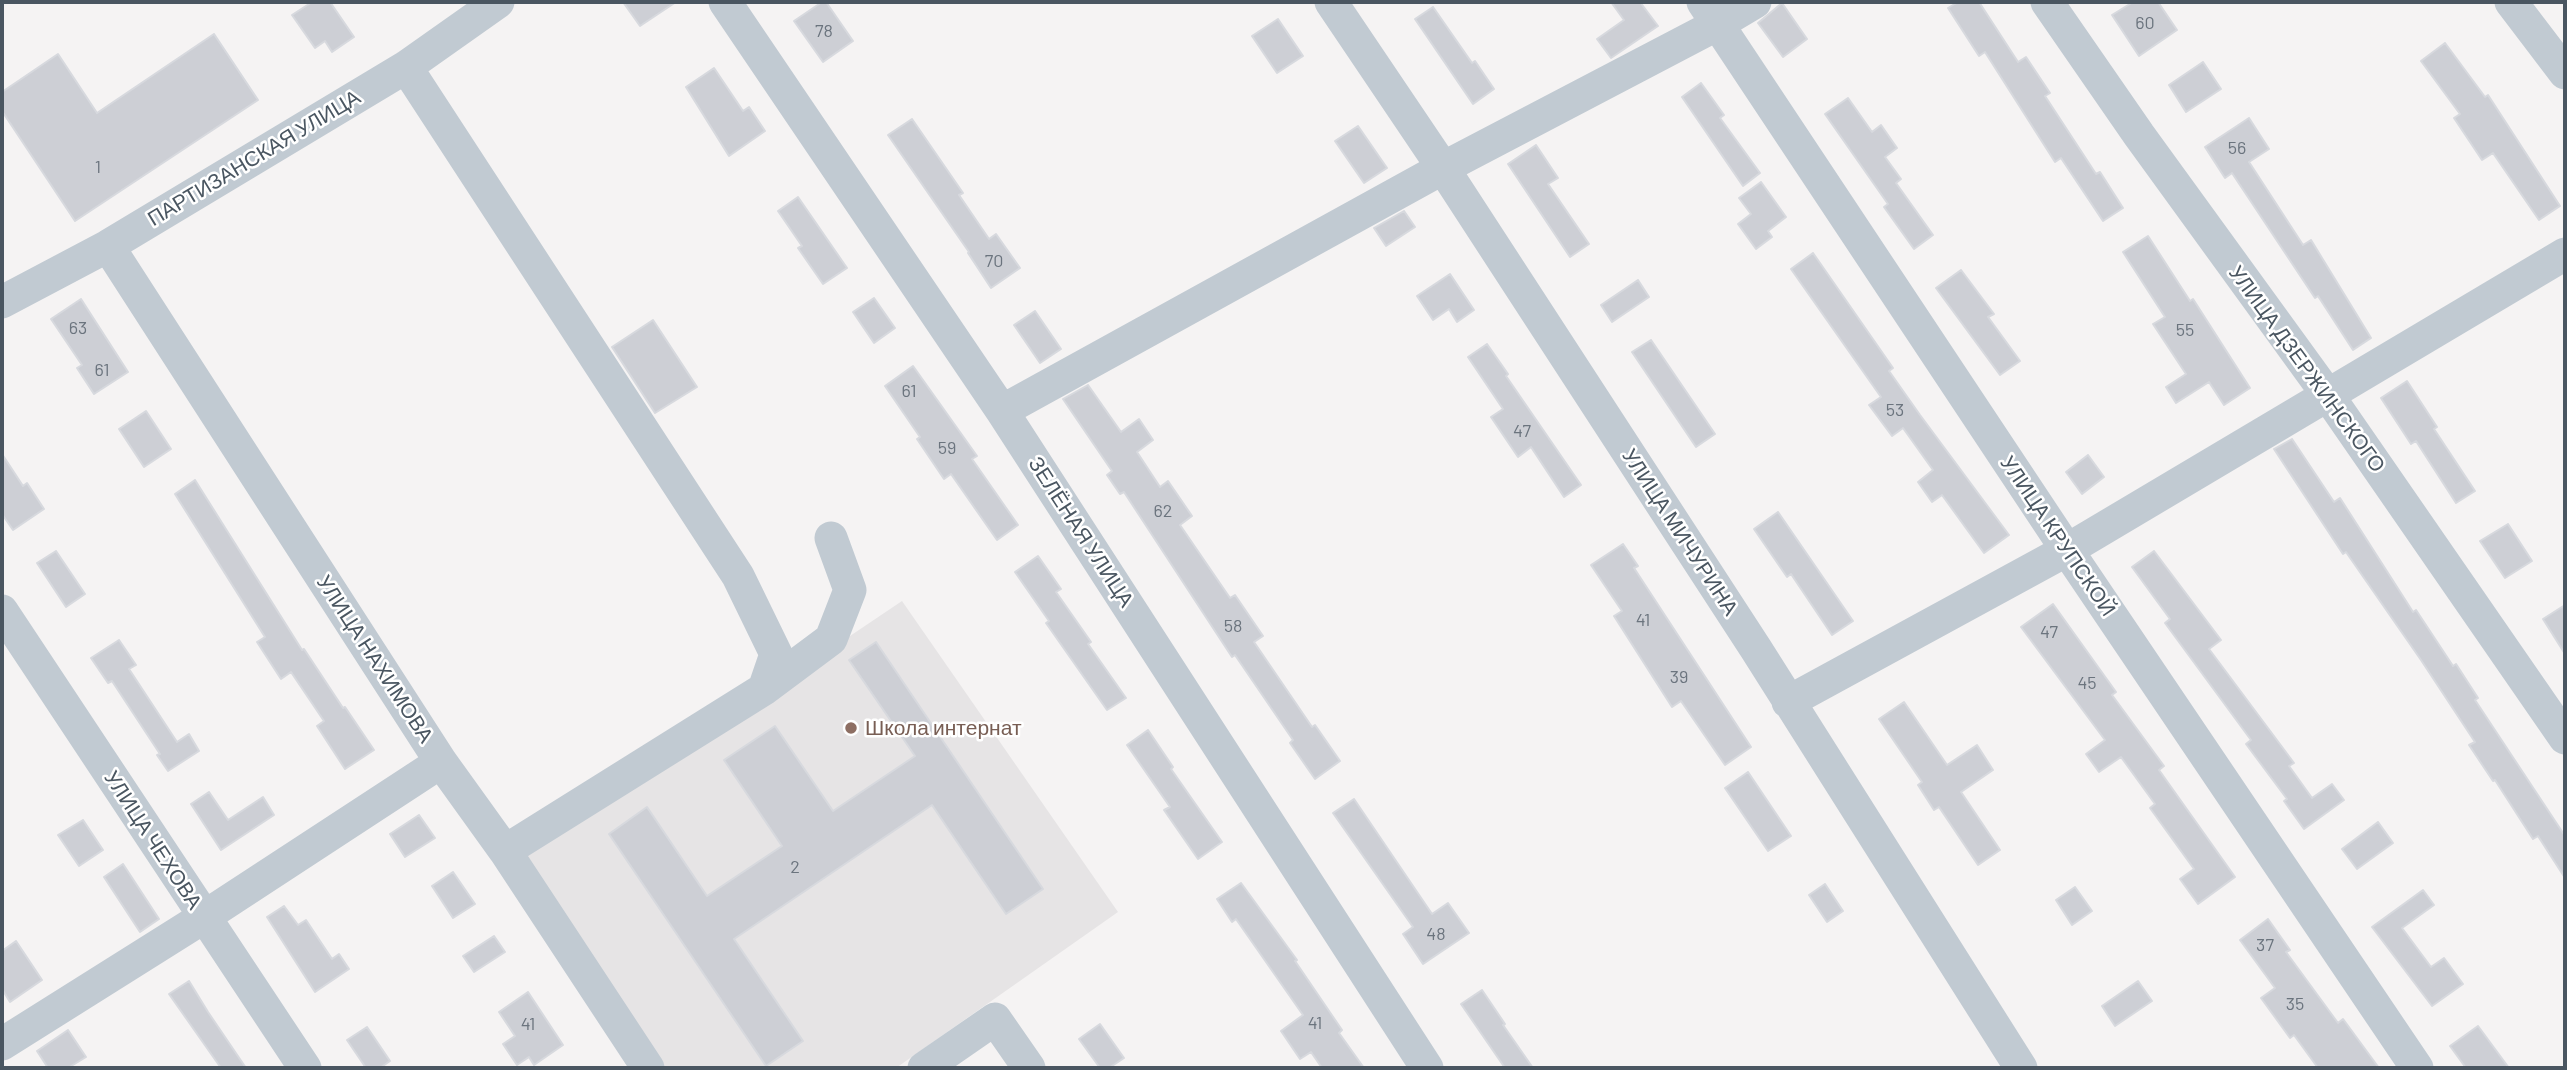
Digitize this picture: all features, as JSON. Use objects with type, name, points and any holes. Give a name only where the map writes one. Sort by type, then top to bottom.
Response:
[{"type":"street","name":"ПАРТИЗАНСКАЯ УЛИЦА","points":[[2,302],[108,246],[406,66],[498,2]]},
{"type":"street","name":"ЗЕЛЁНАЯ УЛИЦА","points":[[725,2],[1002,411],[1427,1068]]},
{"type":"street","name":"УЛИЦА МИЧУРИНА","points":[[1331,2],[1443,168],[1756,649],[2021,1068]]},
{"type":"street","points":[[1002,411],[1443,168],[1710,13],[1755,2]]},
{"type":"street","name":"УЛИЦА ДЗЕРЖИНСКОГО","points":[[2047,2],[2139,135],[2327,394],[2565,738]]},
{"type":"street","points":[[2511,2],[2565,73]]},
{"type":"street","name":"УЛИЦА КРУПСКОЙ","points":[[1710,13],[2067,550],[2417,1068]]},
{"type":"street","points":[[406,66],[738,576],[776,654],[764,689]]},
{"type":"street","name":"УЛИЦА НАХИМОВА","points":[[108,246],[441,762],[505,851],[648,1068]]},
{"type":"street","points":[[1788,702],[2067,550],[2565,254]]},
{"type":"street","points":[[505,851],[764,689],[831,639],[849,590],[831,538]]},
{"type":"street","name":"УЛИЦА ЧЕХОВА","points":[[2,611],[305,1068]]},
{"type":"street","points":[[2,1044],[204,917],[441,762]]},
{"type":"street","points":[[924,1068],[995,1018],[1029,1068]]},
{"type":"shaded area","name":"Школа интернат","points":[[902,601],[1118,912],[896,1068],[663,1068],[523,856]]},
{"type":"building","points":[[312,2],[330,2],[354,37],[332,52],[325,41],[315,48],[292,15]]},
{"type":"building","points":[[623,2],[676,2],[640,26]]},
{"type":"building","points":[[826,2],[853,41],[823,62],[794,21]]},
{"type":"building","points":[[1611,2],[1640,2],[1658,26],[1611,58],[1597,39],[1624,20]]},
{"type":"building","points":[[1958,2],[1979,2],[2018,62],[2026,57],[2050,93],[2045,96],[2096,174],[2100,172],[2123,208],[2103,221],[2061,158],[2055,162],[1985,52],[1979,56],[1948,8]]},
{"type":"building","points":[[2133,2],[2158,2],[2177,30],[2139,56],[2112,15]]},
{"type":"building","points":[[1782,3],[1807,39],[1783,57],[1758,23]]},
{"type":"building","points":[[1433,7],[1472,63],[1475,61],[1494,89],[1473,104],[1415,19]]},
{"type":"building","points":[[1278,19],[1303,56],[1277,73],[1252,36]]},
{"type":"building","points":[[214,34],[258,100],[75,221],[2,111],[2,92],[58,54],[97,113]]},
{"type":"building","points":[[2445,43],[2485,97],[2488,95],[2560,206],[2539,220],[2493,153],[2482,160],[2454,118],[2460,114],[2421,61]]},
{"type":"building","points":[[2203,62],[2221,89],[2186,112],[2169,85]]},
{"type":"building","points":[[714,68],[743,111],[749,107],[765,131],[729,156],[686,87]]},
{"type":"building","points":[[1701,83],[1724,115],[1720,118],[1760,173],[1743,186],[1682,97]]},
{"type":"building","points":[[1848,98],[1872,132],[1881,125],[1897,148],[1885,157],[1901,179],[1896,183],[1933,235],[1914,249],[1884,207],[1888,204],[1825,114]]},
{"type":"building","points":[[2249,118],[2269,149],[2249,162],[2303,245],[2311,240],[2371,338],[2353,350],[2232,173],[2225,178],[2205,147]]},
{"type":"building","points":[[912,119],[963,193],[959,195],[989,239],[996,234],[1020,268],[991,288],[888,135]]},
{"type":"building","points":[[1358,126],[1387,168],[1364,183],[1335,141]]},
{"type":"building","points":[[1536,145],[1558,178],[1548,184],[1589,244],[1570,257],[1508,164]]},
{"type":"building","points":[[1761,182],[1786,217],[1768,231],[1772,237],[1756,249],[1738,224],[1751,214],[1739,198]]},
{"type":"building","points":[[798,197],[847,268],[823,284],[798,248],[802,246],[778,211]]},
{"type":"building","points":[[1404,211],[1415,227],[1386,246],[1374,228]]},
{"type":"building","points":[[2148,236],[2190,301],[2193,299],[2250,388],[2224,405],[2209,382],[2176,403],[2166,387],[2186,374],[2153,324],[2165,317],[2123,252]]},
{"type":"building","points":[[1813,253],[1893,368],[1889,371],[2009,535],[1984,553],[1942,495],[1932,502],[1918,482],[1933,470],[1903,428],[1892,436],[1869,405],[1881,397],[1791,269]]},
{"type":"building","points":[[1961,270],[1994,314],[1988,317],[2020,361],[2000,375],[1936,288]]},
{"type":"building","points":[[1450,274],[1474,310],[1457,322],[1449,309],[1433,320],[1417,296]]},
{"type":"building","points":[[1638,280],[1649,297],[1612,322],[1601,305]]},
{"type":"building","points":[[874,298],[895,328],[874,343],[853,312]]},
{"type":"building","points":[[81,299],[128,372],[94,394],[77,368],[82,365],[51,319]]},
{"type":"building","points":[[1035,311],[1061,349],[1040,363],[1014,325]]},
{"type":"building","points":[[653,320],[697,387],[655,413],[612,347]]},
{"type":"building","points":[[1651,340],[1715,434],[1696,447],[1632,352]]},
{"type":"building","points":[[1487,344],[1581,485],[1564,497],[1531,447],[1518,457],[1491,417],[1503,409],[1468,357]]},
{"type":"building","points":[[913,366],[977,456],[972,459],[1018,525],[997,540],[951,474],[944,479],[917,439],[920,437],[885,386]]},
{"type":"building","points":[[2407,381],[2437,427],[2434,429],[2475,491],[2456,503],[2416,441],[2411,444],[2381,398]]},
{"type":"building","points":[[1088,385],[1121,432],[1139,419],[1153,440],[1137,452],[1160,487],[1168,481],[1192,516],[1180,525],[1230,598],[1235,595],[1263,636],[1254,642],[1312,727],[1315,725],[1340,761],[1315,779],[1290,743],[1293,740],[1235,655],[1232,657],[1124,492],[1120,494],[1107,475],[1112,471],[1063,399]]},
{"type":"building","points":[[146,411],[171,449],[144,467],[119,429]]},
{"type":"building","points":[[2292,439],[2334,502],[2340,498],[2413,612],[2416,610],[2453,666],[2456,664],[2478,698],[2475,700],[2565,836],[2565,878],[2538,836],[2533,839],[2495,780],[2493,781],[2469,745],[2475,742],[2421,660],[2346,552],[2343,554],[2274,449]]},
{"type":"building","points":[[2,454],[23,486],[27,483],[44,509],[13,530],[2,514]]},
{"type":"building","points":[[2088,455],[2104,477],[2082,494],[2066,472]]},
{"type":"building","points":[[195,480],[302,650],[304,649],[374,750],[345,769],[317,726],[324,721],[291,672],[281,679],[257,642],[265,637],[175,494]]},
{"type":"building","points":[[1778,512],[1853,621],[1832,635],[1791,574],[1787,577],[1754,529]]},
{"type":"building","points":[[2508,524],[2532,561],[2505,578],[2480,541]]},
{"type":"building","points":[[1623,544],[1638,566],[1634,568],[1751,747],[1725,765],[1681,701],[1672,707],[1614,616],[1622,611],[1591,565]]},
{"type":"building","points":[[56,551],[85,594],[66,607],[37,563]]},
{"type":"building","points":[[2154,551],[2221,640],[2209,649],[2294,763],[2289,766],[2312,798],[2332,784],[2344,800],[2304,829],[2284,801],[2287,799],[2246,744],[2251,740],[2165,623],[2170,619],[2132,567]]},
{"type":"building","points":[[1038,556],[1061,589],[1056,592],[1091,642],[1088,644],[1126,698],[1107,710],[1046,623],[1049,621],[1015,572]]},
{"type":"building","points":[[2053,604],[2116,692],[2112,695],[2164,766],[2159,770],[2235,877],[2198,904],[2180,879],[2194,869],[2150,808],[2155,804],[2121,757],[2099,772],[2086,754],[2105,740],[2021,627]]},
{"type":"building","points":[[2565,605],[2565,654],[2543,619]]},
{"type":"building","points":[[119,640],[136,665],[129,669],[177,742],[189,734],[199,751],[168,771],[157,755],[160,754],[112,681],[108,683],[91,658]]},
{"type":"building","points":[[876,642],[1043,889],[1006,914],[932,805],[734,939],[803,1041],[766,1066],[609,834],[647,807],[707,896],[782,846],[724,760],[775,726],[833,811],[915,756],[849,660]]},
{"type":"building","points":[[1904,702],[1947,765],[1977,745],[1993,770],[1961,792],[2000,850],[1978,865],[1939,807],[1934,810],[1918,785],[1922,782],[1879,719]]},
{"type":"building","points":[[1148,730],[1173,767],[1171,769],[1222,842],[1198,859],[1164,810],[1170,807],[1127,745]]},
{"type":"building","points":[[1748,772],[1791,836],[1768,851],[1725,788]]},
{"type":"building","points":[[209,792],[228,820],[263,797],[274,815],[221,850],[191,804]]},
{"type":"building","points":[[1354,799],[1432,914],[1448,903],[1469,933],[1423,964],[1403,934],[1413,927],[1333,813]]},
{"type":"building","points":[[419,815],[435,838],[405,857],[390,834]]},
{"type":"building","points":[[83,820],[103,850],[79,866],[58,835]]},
{"type":"building","points":[[2378,822],[2393,843],[2357,869],[2342,849]]},
{"type":"building","points":[[123,864],[159,919],[140,932],[104,877]]},
{"type":"building","points":[[453,872],[475,904],[453,918],[432,886]]},
{"type":"building","points":[[1241,883],[1297,960],[1295,961],[1342,1030],[1339,1033],[1364,1068],[1322,1068],[1311,1052],[1300,1059],[1281,1031],[1303,1015],[1236,919],[1232,922],[1217,899]]},
{"type":"building","points":[[1825,884],[1843,911],[1827,922],[1809,895]]},
{"type":"building","points":[[2075,887],[2092,911],[2072,925],[2056,900]]},
{"type":"building","points":[[2423,890],[2434,905],[2402,928],[2431,967],[2444,958],[2463,984],[2432,1006],[2372,927]]},
{"type":"building","points":[[284,906],[298,925],[306,920],[332,959],[339,954],[349,969],[315,992],[267,917]]},
{"type":"building","points":[[2268,919],[2290,950],[2286,952],[2338,1023],[2343,1019],[2379,1068],[2318,1068],[2294,1035],[2290,1038],[2261,998],[2275,988],[2240,940]]},
{"type":"building","points":[[494,936],[505,952],[474,972],[463,956]]},
{"type":"building","points":[[16,941],[42,980],[10,1002],[2,989],[2,951]]},
{"type":"building","points":[[189,981],[246,1068],[221,1068],[169,994]]},
{"type":"building","points":[[2138,981],[2152,1001],[2115,1026],[2102,1006]]},
{"type":"building","points":[[1482,990],[1533,1068],[1505,1068],[1461,1004]]},
{"type":"building","points":[[528,992],[563,1045],[534,1065],[529,1057],[517,1065],[503,1044],[515,1036],[499,1012]]},
{"type":"building","points":[[1100,1024],[1124,1058],[1109,1068],[1100,1068],[1079,1039]]},
{"type":"building","points":[[2478,1026],[2509,1068],[2466,1068],[2450,1046]]},
{"type":"building","points":[[367,1027],[390,1061],[380,1068],[366,1068],[347,1040]]},
{"type":"building","points":[[68,1030],[86,1057],[68,1068],[48,1068],[37,1051]]},
{"type":"place","name":"Школа интернат","points":[[851,728]]}]
